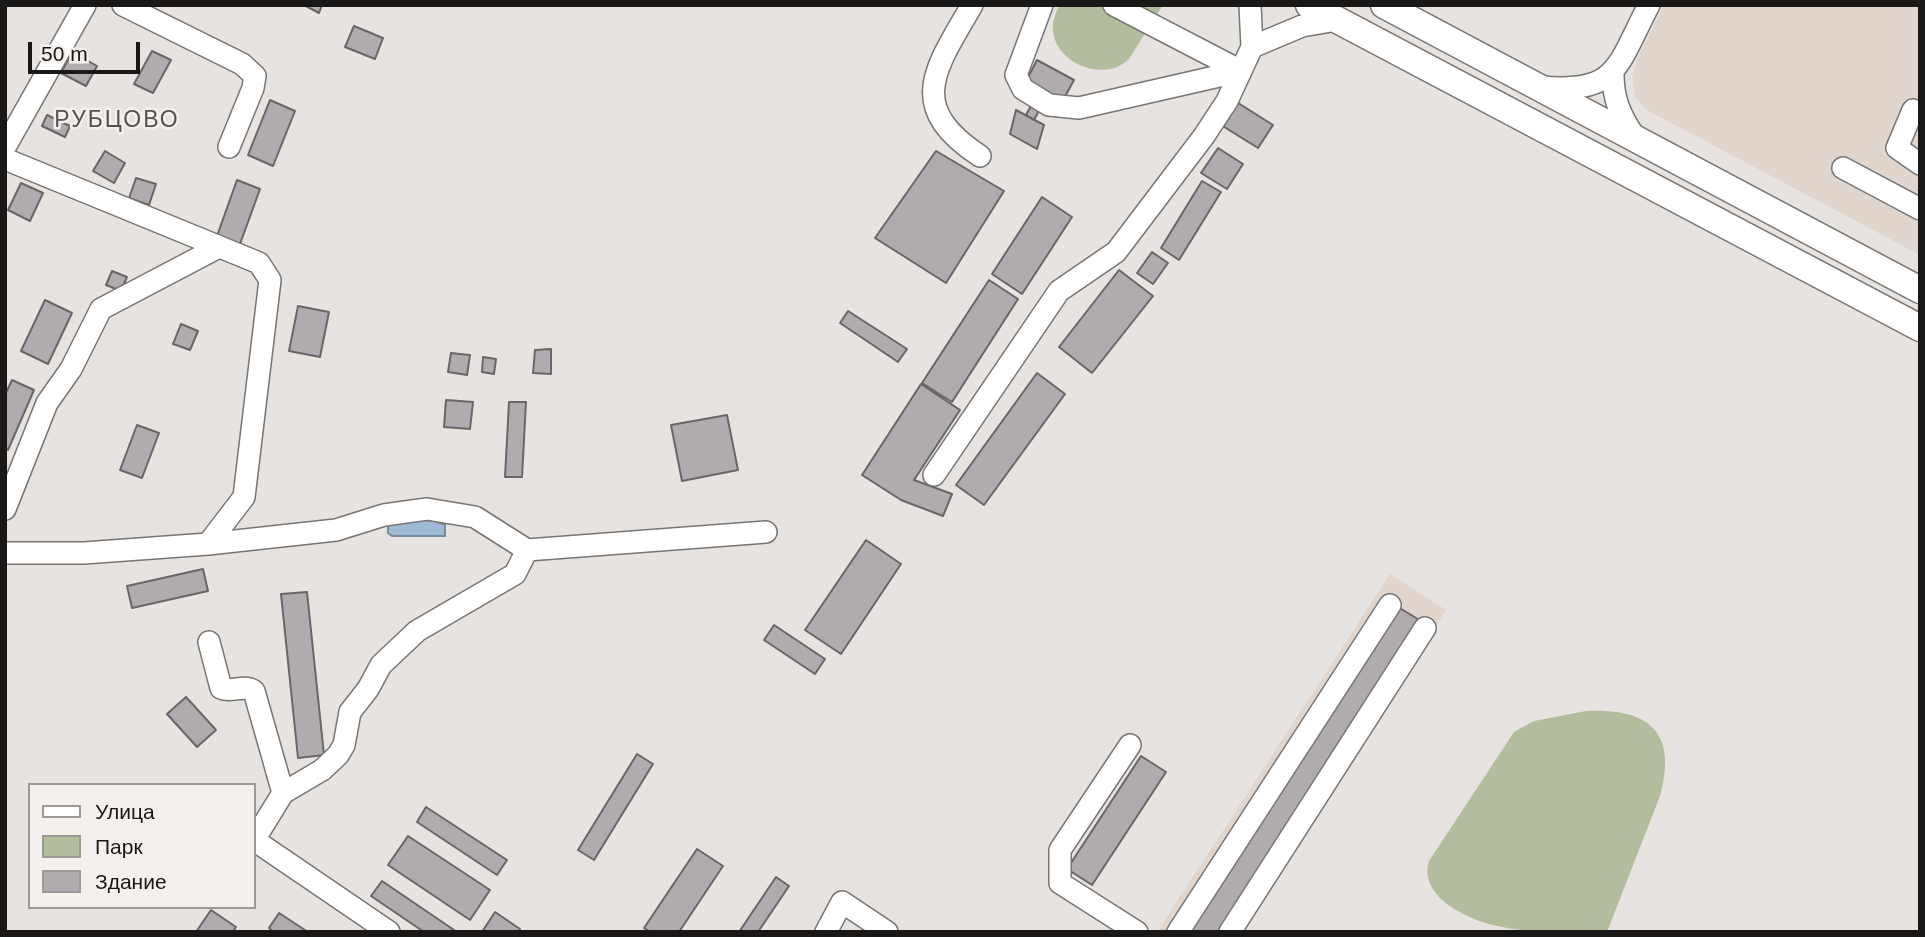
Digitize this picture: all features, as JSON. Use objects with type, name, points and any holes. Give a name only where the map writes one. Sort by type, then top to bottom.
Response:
[{"type":"main road","points":[[1309,5],[1920,328]]},
{"type":"main road","points":[[1384,5],[1920,290]]},
{"type":"street","points":[[5,147],[10,125],[85,5]]},
{"type":"street","points":[[122,5],[242,64],[255,76],[253,88],[229,147]]},
{"type":"street","points":[[972,5],[937,65],[931,96],[941,121],[956,140],[980,156]]},
{"type":"street","points":[[1042,5],[1016,75],[1023,89],[1049,105],[1079,108],[1241,71]]},
{"type":"street","points":[[1114,5],[1241,71]]},
{"type":"street","points":[[934,475],[1059,291],[1116,252],[1204,136],[1252,47],[1251,5]]},
{"type":"street","points":[[1634,136],[1619,115],[1613,94],[1613,74],[1649,5]]},
{"type":"street","points":[[1252,47],[1301,26],[1337,20]]},
{"type":"street","points":[[1540,87],[1572,89],[1597,84],[1613,74]]},
{"type":"street","points":[[1917,106],[1897,148],[1920,164]]},
{"type":"street","points":[[5,159],[259,263],[270,280],[244,496],[208,544]]},
{"type":"street","points":[[1843,167],[1920,209]]},
{"type":"street","points":[[5,509],[42,414],[71,369],[90,324],[101,309],[219,247]]},
{"type":"street","points":[[5,553],[84,553],[208,544],[335,530],[384,515],[427,509],[475,517],[527,550],[766,533]]},
{"type":"street","points":[[256,837],[283,793],[322,770],[338,755],[344,745],[350,712],[368,690],[381,665],[417,631],[515,573],[526,558],[527,550]]},
{"type":"street","points":[[1178,932],[1390,605]]},
{"type":"street","points":[[1230,932],[1425,628]]},
{"type":"street","points":[[209,642],[221,688],[248,688],[254,691],[283,793]]},
{"type":"street","points":[[1130,745],[1060,850],[1060,883],[1137,932]]},
{"type":"street","points":[[256,841],[389,932]]},
{"type":"street","points":[[827,932],[842,902],[887,932]]},
{"type":"shaded area","points":[[1664,5],[1920,5],[1920,255],[1645,109],[1635,97],[1632,76],[1638,57]]},
{"type":"shaded area","points":[[1390,574],[1446,610],[1241,932],[1157,932]]},
{"type":"green space","points":[[1060,5],[1163,5],[1129,59],[1116,67],[1101,70],[1072,61],[1061,51],[1054,37],[1053,22]]},
{"type":"green space","points":[[1586,711],[1627,714],[1642,720],[1653,728],[1661,740],[1665,755],[1665,774],[1660,796],[1607,932],[1520,930],[1478,921],[1459,912],[1442,900],[1429,882],[1429,861],[1514,732],[1534,721]]},
{"type":"water","points":[[397,518],[435,521],[445,525],[445,536],[392,536],[388,533],[388,526]]},
{"type":"building","points":[[304,5],[322,5],[319,13]]},
{"type":"building","points":[[354,26],[383,38],[375,59],[345,47]]},
{"type":"building","points":[[152,51],[171,60],[153,93],[134,84]]},
{"type":"building","points":[[72,52],[97,66],[86,86],[61,73]]},
{"type":"building","points":[[1037,60],[1074,80],[1061,104],[1046,97],[1034,120],[1026,115],[1038,93],[1024,85]]},
{"type":"building","points":[[270,100],[295,111],[273,166],[248,155]]},
{"type":"building","points":[[1235,101],[1273,125],[1258,148],[1221,125]]},
{"type":"building","points":[[1016,110],[1044,125],[1037,149],[1010,134]]},
{"type":"building","points":[[47,115],[70,126],[65,137],[42,126]]},
{"type":"building","points":[[1218,148],[1243,164],[1227,189],[1201,173]]},
{"type":"building","points":[[105,151],[125,163],[114,183],[93,171]]},
{"type":"building","points":[[936,151],[1004,191],[946,283],[875,238]]},
{"type":"building","points":[[136,178],[156,184],[149,205],[129,198]]},
{"type":"building","points":[[237,180],[260,189],[240,244],[217,236]]},
{"type":"building","points":[[1202,181],[1221,192],[1179,260],[1161,248]]},
{"type":"building","points":[[21,183],[43,193],[30,221],[8,210]]},
{"type":"building","points":[[1042,197],[1072,217],[1022,294],[992,274]]},
{"type":"building","points":[[1152,252],[1168,263],[1153,284],[1137,273]]},
{"type":"building","points":[[1119,270],[1153,296],[1092,373],[1059,347]]},
{"type":"building","points":[[112,271],[127,277],[121,291],[106,285]]},
{"type":"building","points":[[989,280],[1018,299],[952,402],[922,383]]},
{"type":"building","points":[[45,300],[72,313],[48,364],[21,351]]},
{"type":"building","points":[[298,306],[329,312],[320,357],[289,351]]},
{"type":"building","points":[[848,311],[907,349],[898,362],[840,323]]},
{"type":"building","points":[[181,324],[198,331],[190,350],[173,344]]},
{"type":"building","points":[[551,349],[551,374],[533,373],[535,350]]},
{"type":"building","points":[[451,353],[470,355],[467,375],[448,372]]},
{"type":"building","points":[[483,357],[496,359],[494,374],[482,372]]},
{"type":"building","points":[[1037,373],[1065,394],[984,505],[956,485]]},
{"type":"building","points":[[12,380],[34,390],[8,450],[5,448],[5,395]]},
{"type":"building","points":[[921,384],[960,410],[914,480],[952,494],[943,516],[901,500],[862,475]]},
{"type":"building","points":[[446,400],[473,402],[470,429],[444,427]]},
{"type":"building","points":[[509,402],[526,402],[522,477],[505,477]]},
{"type":"building","points":[[727,415],[738,470],[682,481],[671,425]]},
{"type":"building","points":[[137,425],[159,433],[142,478],[120,470]]},
{"type":"building","points":[[866,540],[901,564],[841,654],[805,630]]},
{"type":"building","points":[[203,569],[208,591],[132,608],[127,586]]},
{"type":"building","points":[[307,592],[324,755],[298,758],[281,594]]},
{"type":"building","points":[[1398,607],[1421,621],[1221,932],[1189,932]]},
{"type":"building","points":[[774,625],[825,659],[815,674],[764,640]]},
{"type":"building","points":[[186,697],[216,730],[197,747],[167,714]]},
{"type":"building","points":[[637,754],[653,764],[594,860],[578,850]]},
{"type":"building","points":[[1141,756],[1166,772],[1092,885],[1067,869]]},
{"type":"building","points":[[426,807],[507,860],[497,875],[417,822]]},
{"type":"building","points":[[408,836],[490,890],[470,920],[388,865]]},
{"type":"building","points":[[697,849],[723,866],[679,932],[650,932],[644,928]]},
{"type":"building","points":[[776,877],[789,886],[758,932],[739,932]]},
{"type":"building","points":[[382,881],[457,932],[424,932],[371,896]]},
{"type":"building","points":[[211,910],[236,927],[233,932],[196,932]]},
{"type":"building","points":[[495,912],[520,929],[518,932],[482,932]]},
{"type":"building","points":[[279,913],[308,932],[274,932],[269,928]]},
{"type":"district","name":"РУБЦОВО","points":[[117,121]]}]
